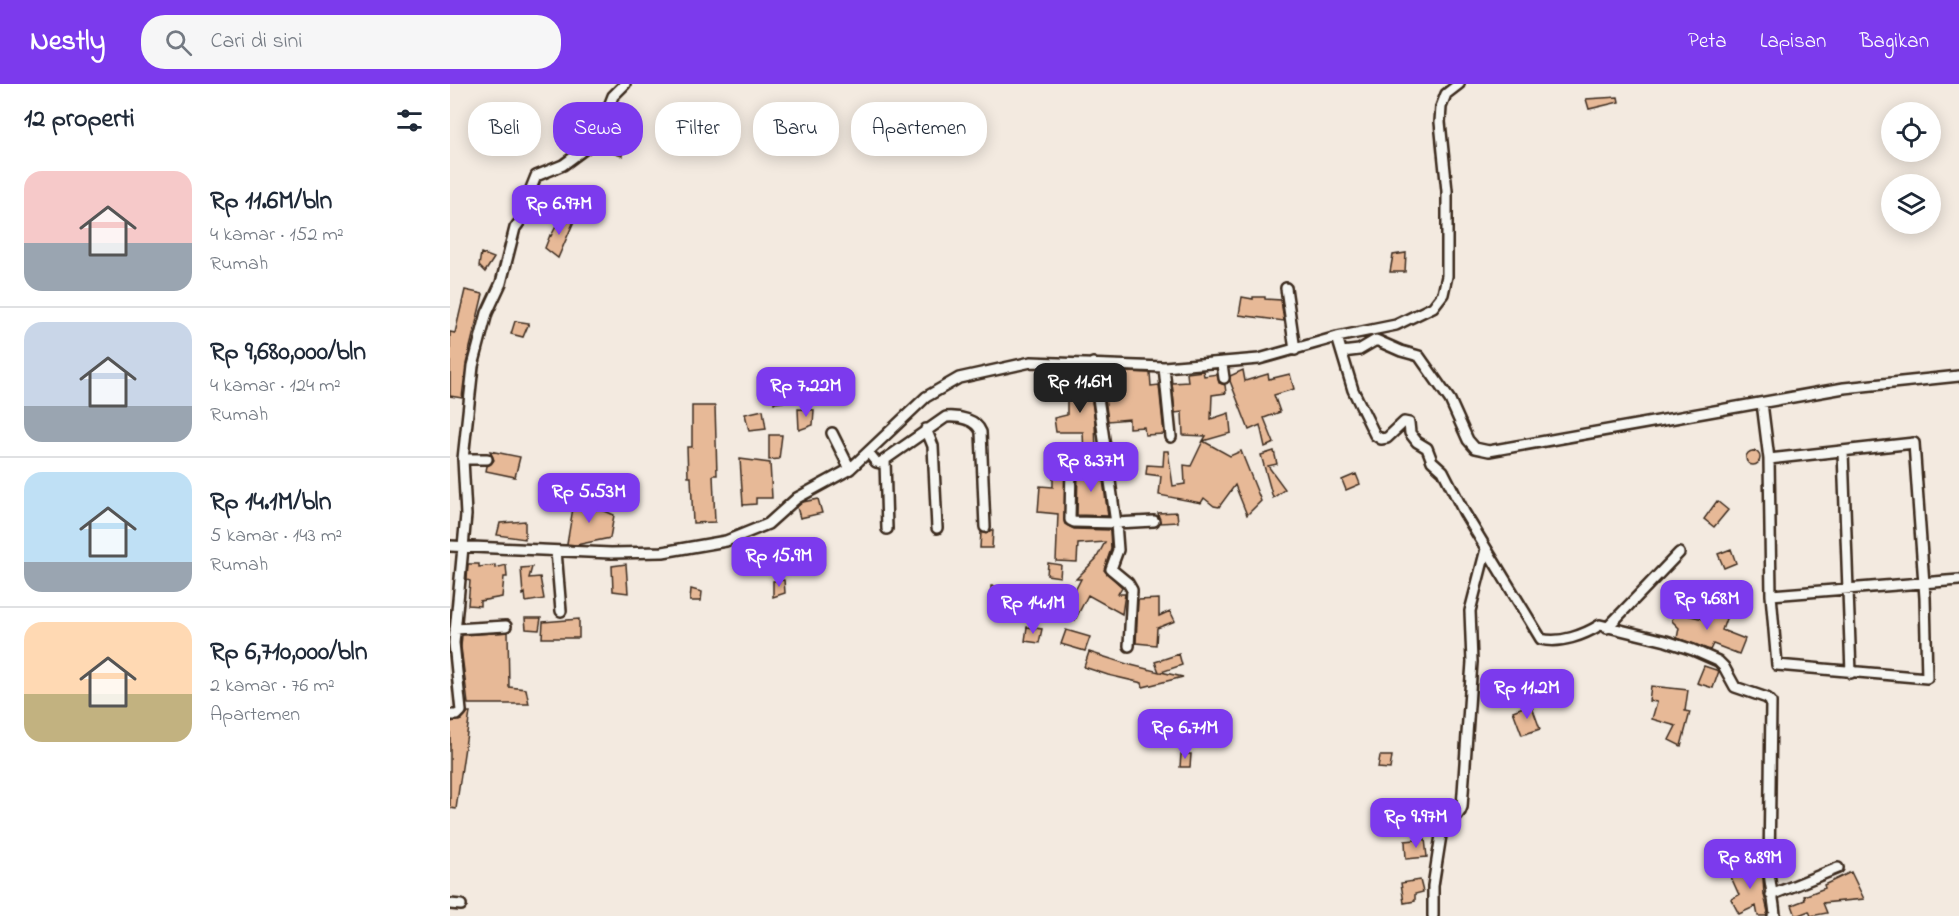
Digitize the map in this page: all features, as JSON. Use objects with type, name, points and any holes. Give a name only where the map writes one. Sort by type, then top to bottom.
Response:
[{"type":"street","points":[[450,715],[457,715],[461,711],[454,644],[466,515],[463,459],[473,366],[487,313],[501,284],[515,228],[532,205],[530,193],[536,176],[563,165],[586,148],[598,134],[613,97],[625,84]]},
{"type":"street","points":[[450,546],[611,553],[663,552],[726,541],[768,524],[797,498],[850,469],[926,398],[959,378],[1032,362],[1164,367],[1259,359],[1337,337],[1396,325],[1433,307],[1443,294],[1447,276],[1447,191],[1440,122],[1441,107],[1446,94],[1459,84]]},
{"type":"street","points":[[1286,288],[1295,350]]},
{"type":"street","points":[[1337,337],[1353,390],[1375,435],[1381,439],[1387,438],[1404,422],[1409,423],[1410,433],[1417,442],[1427,448],[1434,464],[1443,471],[1464,512],[1541,639],[1551,641],[1588,633],[1600,625],[1647,636],[1693,650],[1718,661],[1735,687],[1767,698],[1771,702],[1769,871],[1775,910],[1773,916]]},
{"type":"street","points":[[1342,352],[1359,350],[1376,340],[1419,356],[1450,400],[1468,440],[1480,450],[1501,449],[1844,388],[1959,376]]},
{"type":"street","points":[[1093,363],[1116,523],[1118,550],[1111,569],[1128,583],[1132,590],[1128,646]]},
{"type":"street","points":[[1222,363],[1224,378]]},
{"type":"street","points":[[1164,367],[1171,437]]},
{"type":"street","points":[[1762,403],[1769,459],[1771,595],[1777,665],[1927,678],[1924,583],[1914,443],[1769,459]]},
{"type":"street","points":[[868,452],[876,462],[880,463],[940,419],[952,416],[978,426],[981,432],[985,527]]},
{"type":"street","points":[[926,429],[933,446],[937,528]]},
{"type":"street","points":[[832,433],[850,469]]},
{"type":"street","points":[[1843,452],[1851,673]]},
{"type":"street","points":[[463,459],[487,459]]},
{"type":"street","points":[[1107,459],[1071,462],[1069,518],[1074,522],[1154,521]]},
{"type":"street","points":[[885,460],[887,529]]},
{"type":"street","points":[[1433,916],[1433,886],[1442,829],[1445,823],[1460,813],[1462,807],[1472,664],[1470,611],[1486,549]]},
{"type":"street","points":[[556,551],[561,611]]},
{"type":"street","points":[[1607,628],[1679,553]]},
{"type":"street","points":[[1771,595],[1959,580]]},
{"type":"street","points":[[455,629],[506,626]]},
{"type":"street","points":[[1771,895],[1838,868]]},
{"type":"street","points":[[450,904],[461,905]]},
{"type":"building","points":[[1618,97],[1619,102],[1589,109],[1586,99]]},
{"type":"building","points":[[562,215],[574,221],[558,258],[545,248]]},
{"type":"building","points":[[481,253],[494,258],[485,272],[479,266]]},
{"type":"building","points":[[1406,253],[1405,272],[1390,272],[1393,255]]},
{"type":"building","points":[[465,290],[483,294],[466,364],[462,398],[450,396],[450,332],[455,333]]},
{"type":"building","points":[[1242,297],[1281,300],[1284,321],[1239,315]]},
{"type":"building","points":[[515,321],[529,323],[523,337],[511,334]]},
{"type":"building","points":[[1243,370],[1245,381],[1268,374],[1269,379],[1290,374],[1294,389],[1274,395],[1280,412],[1264,418],[1274,443],[1265,447],[1260,425],[1249,430],[1230,381],[1230,376]]},
{"type":"building","points":[[1203,371],[1204,376],[1217,374],[1219,383],[1225,385],[1226,393],[1212,395],[1211,419],[1229,413],[1231,433],[1203,441],[1206,436],[1183,435],[1182,412],[1175,413],[1172,383],[1188,382],[1187,373]]},
{"type":"building","points":[[1073,372],[1088,375],[1095,422],[1096,453],[1084,455],[1083,432],[1056,432],[1054,418],[1067,415],[1067,393],[1073,395]]},
{"type":"building","points":[[1127,372],[1150,373],[1151,386],[1159,385],[1164,434],[1145,435],[1144,427],[1129,428],[1129,419],[1108,421],[1102,375]]},
{"type":"building","points":[[841,381],[843,392],[818,396],[813,385]]},
{"type":"building","points":[[774,387],[783,387],[783,402],[774,403]]},
{"type":"building","points":[[692,406],[715,406],[717,475],[713,475],[715,522],[693,523],[687,447],[692,447]]},
{"type":"building","points":[[798,409],[814,410],[813,425],[799,430]]},
{"type":"building","points":[[763,410],[766,429],[749,431],[745,414]]},
{"type":"building","points":[[769,435],[782,435],[779,459],[769,460]]},
{"type":"building","points":[[1203,441],[1230,456],[1241,451],[1261,501],[1247,515],[1235,485],[1219,507],[1204,498],[1201,503],[1159,495],[1161,476],[1146,474],[1147,465],[1163,466],[1164,451],[1168,451],[1173,486],[1185,484],[1184,465],[1191,466]]},
{"type":"building","points":[[490,451],[520,457],[515,477],[486,471],[487,466],[494,460]]},
{"type":"building","points":[[1274,451],[1277,464],[1268,466],[1285,489],[1273,498],[1261,455]]},
{"type":"building","points":[[1750,451],[1756,451],[1760,458],[1756,465],[1750,465],[1746,461],[1746,455]]},
{"type":"building","points":[[740,459],[770,463],[772,498],[756,498],[756,504],[743,505]]},
{"type":"building","points":[[1053,461],[1065,461],[1065,524],[1074,529],[1110,530],[1111,549],[1104,570],[1122,587],[1118,594],[1125,594],[1122,614],[1088,595],[1075,620],[1065,610],[1081,579],[1076,579],[1096,559],[1105,542],[1078,544],[1077,562],[1056,561],[1058,514],[1038,512],[1040,486],[1053,487]]},
{"type":"building","points":[[1101,466],[1108,516],[1077,515],[1078,469]]},
{"type":"building","points":[[1356,474],[1360,484],[1346,490],[1342,480]]},
{"type":"building","points":[[818,499],[822,513],[800,518],[797,507],[803,502]]},
{"type":"building","points":[[1717,501],[1728,510],[1714,527],[1704,519]]},
{"type":"building","points":[[574,502],[589,504],[614,515],[610,538],[576,545],[567,544]]},
{"type":"building","points":[[1177,512],[1178,522],[1160,523],[1158,513]]},
{"type":"building","points":[[525,521],[525,539],[497,535],[500,523]]},
{"type":"building","points":[[993,530],[992,548],[980,548],[981,532],[986,534]]},
{"type":"building","points":[[1731,549],[1736,563],[1724,568],[1718,554]]},
{"type":"building","points":[[1048,563],[1061,565],[1060,577],[1047,575]]},
{"type":"building","points":[[468,564],[479,564],[479,567],[495,565],[495,568],[506,565],[507,577],[504,577],[502,597],[480,601],[480,606],[468,605],[470,581],[467,580]]},
{"type":"building","points":[[626,564],[628,593],[613,591],[612,566]]},
{"type":"building","points":[[532,567],[529,578],[540,577],[544,599],[526,602],[525,593],[523,595],[521,568]]},
{"type":"building","points":[[784,580],[785,593],[773,597],[773,581]]},
{"type":"building","points":[[991,586],[1009,587],[1007,614],[990,613]]},
{"type":"building","points":[[691,589],[702,592],[701,601],[690,601]]},
{"type":"building","points":[[1159,599],[1159,616],[1170,611],[1175,621],[1157,628],[1156,645],[1136,643],[1138,600]]},
{"type":"building","points":[[1712,607],[1728,613],[1722,630],[1745,639],[1739,654],[1713,644],[1710,650],[1677,638],[1679,628],[1672,621],[1674,612],[1708,620]]},
{"type":"building","points":[[525,618],[541,618],[539,630],[526,629]]},
{"type":"building","points":[[579,619],[579,638],[542,638],[543,622]]},
{"type":"building","points":[[1027,627],[1042,629],[1039,643],[1025,641]]},
{"type":"building","points":[[1066,630],[1090,637],[1085,651],[1061,644]]},
{"type":"building","points":[[508,632],[509,687],[526,689],[529,704],[468,704],[461,647],[462,635]]},
{"type":"building","points":[[1089,652],[1159,672],[1155,662],[1179,654],[1182,665],[1161,672],[1183,677],[1143,687],[1142,683],[1084,667]]},
{"type":"building","points":[[1704,666],[1719,671],[1713,688],[1697,683]]},
{"type":"building","points":[[1651,686],[1688,690],[1685,711],[1690,712],[1681,746],[1669,740],[1676,726],[1652,719],[1657,702],[1649,701]]},
{"type":"building","points":[[1531,704],[1540,729],[1522,735],[1513,711]]},
{"type":"building","points":[[470,712],[456,809],[450,808],[450,722],[461,720]]},
{"type":"building","points":[[1181,754],[1191,754],[1190,767],[1180,767]]},
{"type":"building","points":[[1380,756],[1392,756],[1390,769],[1378,768]]},
{"type":"building","points":[[1425,839],[1427,857],[1406,859],[1405,841]]},
{"type":"building","points":[[1762,862],[1764,895],[1768,912],[1766,916],[1758,916],[1756,906],[1739,914],[1731,899],[1739,895],[1731,877],[1743,869]]},
{"type":"building","points":[[1851,872],[1864,899],[1823,903],[1827,913],[1811,916],[1809,911],[1796,916],[1792,905],[1805,900],[1804,896],[1825,888],[1824,885]]},
{"type":"building","points":[[1420,880],[1423,892],[1415,894],[1415,901],[1404,903],[1401,883]]}]
